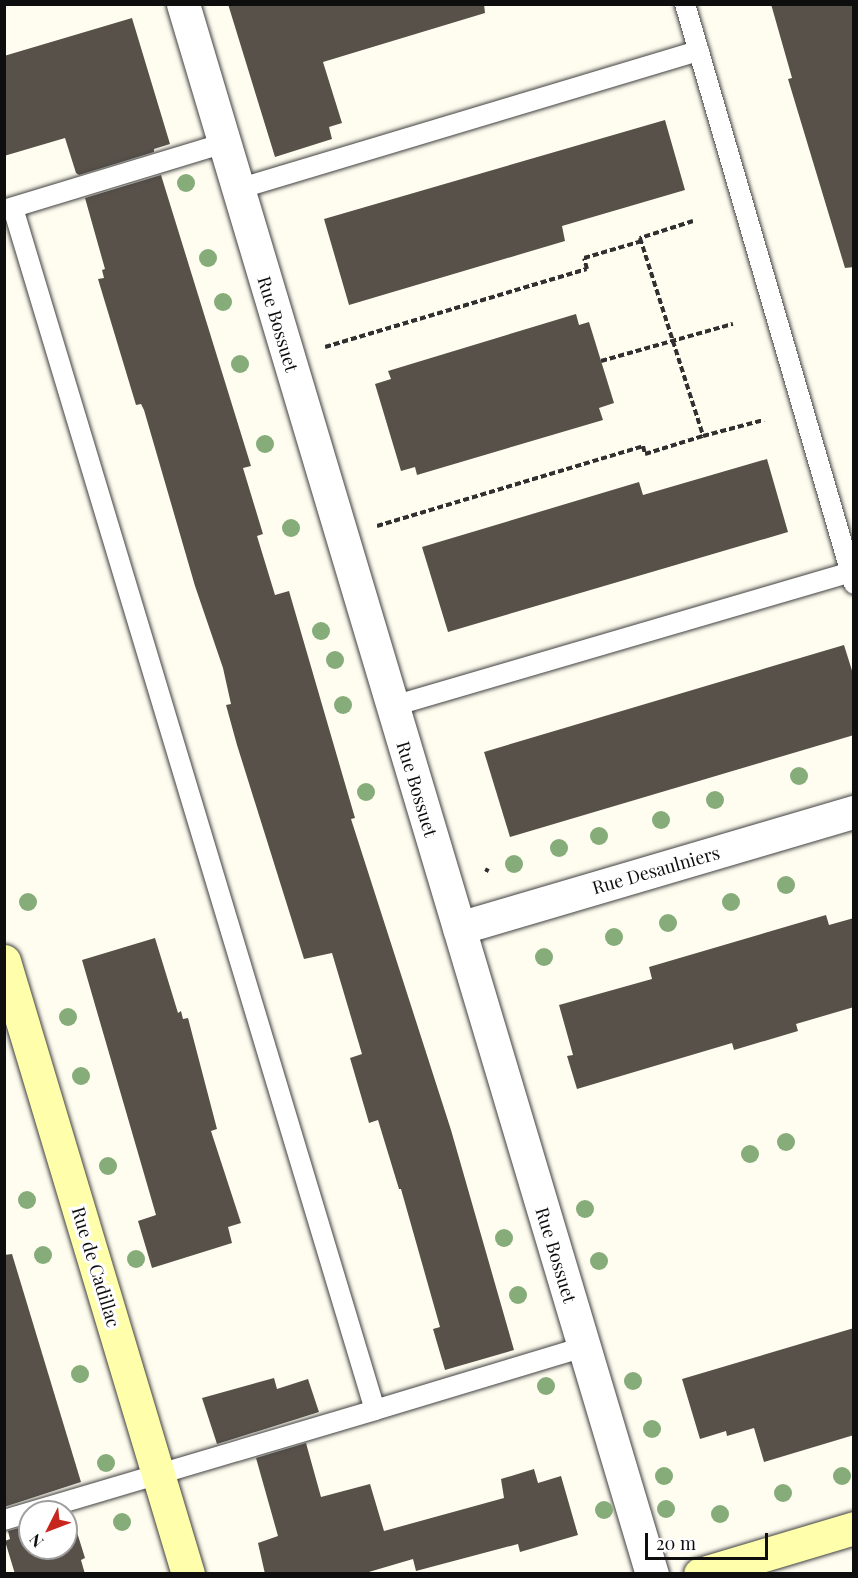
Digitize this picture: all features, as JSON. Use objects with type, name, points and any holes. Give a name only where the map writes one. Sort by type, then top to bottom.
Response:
[{"type":"street","name":"Rue Bossuet","points":[[183,4],[652,1574]]},
{"type":"street","name":"Rue Desaulniers","points":[[459,928],[854,812]]},
{"type":"street","name":"Rue de Cadillac","points":[[4,961],[188,1574]]},
{"type":"street","points":[[700,1574],[854,1528]]},
{"type":"lane","points":[[393,706],[852,578],[685,4]]},
{"type":"lane","points":[[238,189],[699,51]]},
{"type":"lane","points":[[224,143],[9,209],[375,1410]]},
{"type":"lane","points":[[4,1520],[584,1347]]},
{"type":"path","points":[[693,221],[640,238],[703,436]]},
{"type":"path","points":[[322,348],[587,269],[584,258],[642,241]]},
{"type":"path","points":[[602,361],[733,324]]},
{"type":"path","points":[[376,526],[643,446],[645,454],[764,420]]},
{"type":"building","points":[[228,4],[484,4],[485,13],[323,62],[342,123],[329,127],[332,139],[275,157]]},
{"type":"building","points":[[771,4],[854,4],[854,267],[845,268],[788,79],[792,78]]},
{"type":"building","points":[[132,18],[170,144],[154,149],[154,152],[79,175],[76,173],[65,138],[4,156],[4,56]]},
{"type":"building","points":[[665,120],[685,190],[562,226],[565,241],[349,305],[324,219]]},
{"type":"building","points":[[161,175],[251,466],[243,468],[263,534],[257,536],[275,595],[289,591],[355,818],[351,819],[451,1130],[514,1350],[445,1370],[433,1329],[440,1327],[401,1189],[399,1189],[378,1120],[369,1123],[350,1058],[362,1054],[332,953],[304,959],[237,745],[226,705],[231,704],[223,668],[195,586],[144,410],[141,404],[136,405],[98,279],[104,278],[102,270],[105,269],[85,198]]},
{"type":"building","points":[[576,314],[579,325],[589,322],[614,403],[599,408],[603,420],[417,475],[415,467],[401,471],[375,384],[391,379],[388,371]]},
{"type":"building","points":[[767,459],[788,532],[448,632],[422,547],[639,482],[643,495]]},
{"type":"building","points":[[844,645],[854,677],[854,735],[510,837],[484,752]]},
{"type":"building","points":[[826,915],[829,925],[854,918],[854,1007],[796,1024],[798,1031],[734,1050],[732,1043],[577,1089],[567,1056],[573,1055],[559,1005],[652,979],[649,967]]},
{"type":"building","points":[[155,938],[178,1013],[181,1011],[183,1019],[188,1018],[217,1129],[211,1131],[241,1223],[228,1227],[232,1243],[152,1268],[138,1221],[156,1215],[82,960]]},
{"type":"building","points":[[12,1254],[81,1482],[26,1500],[18,1500],[18,1502],[4,1507],[4,1255]]},
{"type":"building","points":[[854,1328],[854,1435],[764,1462],[754,1428],[727,1436],[726,1431],[700,1439],[682,1379]]},
{"type":"building","points":[[274,1378],[277,1389],[308,1379],[319,1412],[217,1444],[202,1398]]},
{"type":"building","points":[[306,1443],[321,1497],[370,1484],[384,1531],[504,1498],[501,1479],[534,1469],[538,1483],[561,1476],[578,1535],[520,1552],[518,1544],[416,1571],[413,1559],[362,1574],[265,1574],[258,1543],[278,1536],[256,1458]]},
{"type":"building","points":[[18,1528],[18,1560],[78,1560],[78,1536],[85,1558],[81,1560],[85,1574],[15,1574],[5,1541],[10,1539],[8,1531]]}]
